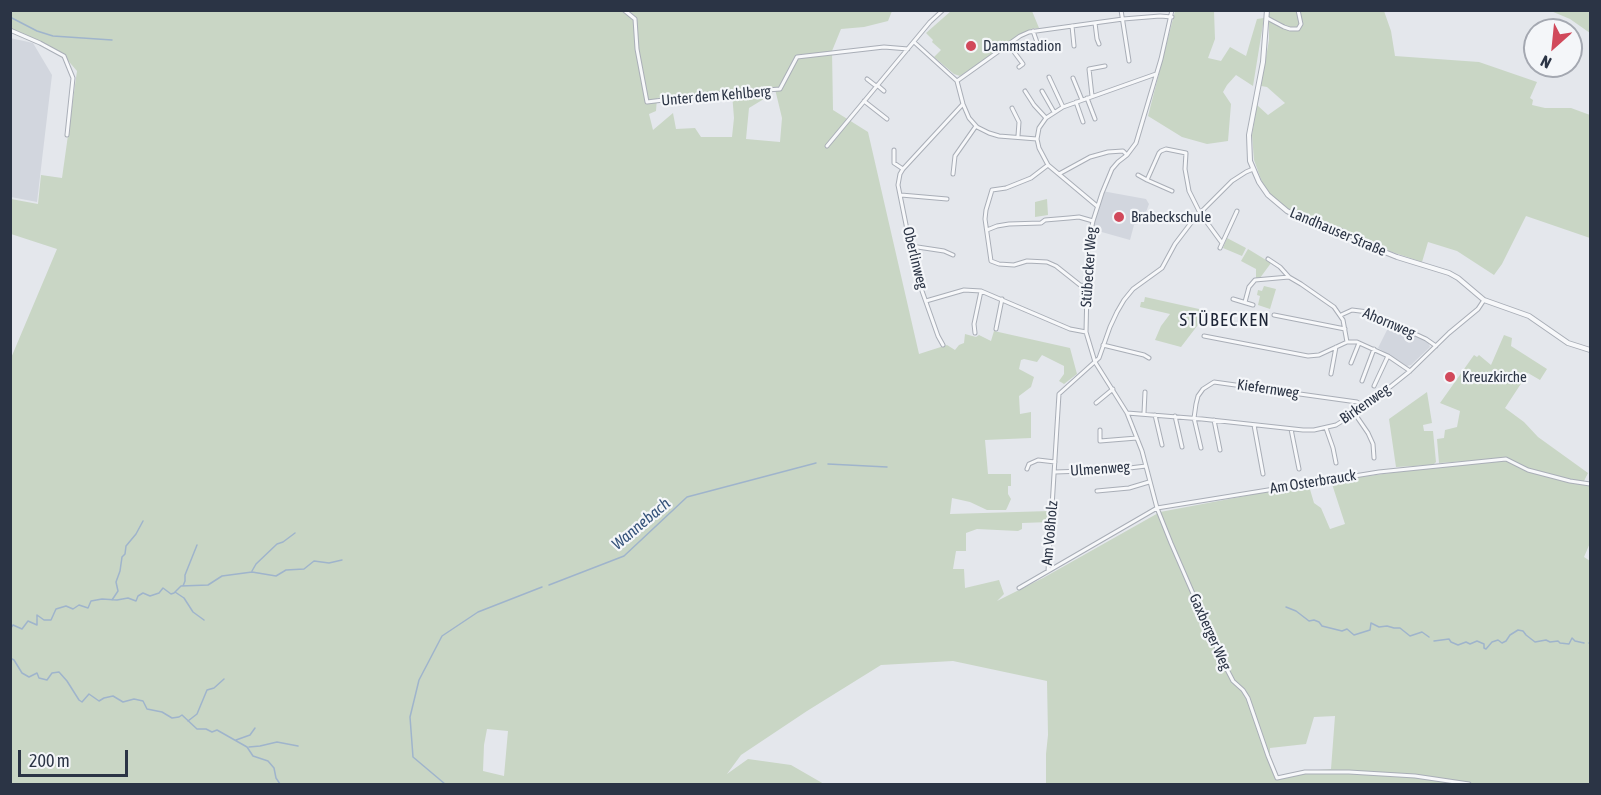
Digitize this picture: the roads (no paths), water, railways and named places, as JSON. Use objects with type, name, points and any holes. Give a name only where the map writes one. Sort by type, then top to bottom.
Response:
[{"type":"street","name":"Unter dem Kehlberg","points":[[624,10],[635,19],[637,49],[647,102],[780,89],[797,57],[884,47],[908,49]]},
{"type":"street","points":[[827,146],[930,22],[943,10]]},
{"type":"street","points":[[1121,10],[1129,61]]},
{"type":"street","name":"Stübecker Weg","points":[[1095,362],[1086,332],[1088,245],[1093,221],[1112,169],[1136,143],[1172,17],[1172,10]]},
{"type":"street","name":"Landhauser Straße","points":[[1267,10],[1263,62],[1249,135],[1250,161],[1268,195],[1287,211],[1307,220],[1339,230],[1387,253],[1449,273],[1484,300],[1529,316],[1568,343],[1590,350]]},
{"type":"street","points":[[1267,18],[1284,27],[1298,29],[1301,24],[1298,10]]},
{"type":"street","points":[[957,81],[1020,36],[1033,31],[1123,19],[1172,17]]},
{"type":"street","points":[[1095,23],[1099,44]]},
{"type":"street","points":[[1072,26],[1074,46]]},
{"type":"street","points":[[10,30],[64,56],[73,78],[67,135]]},
{"type":"street","points":[[1033,31],[1039,48]]},
{"type":"street","points":[[914,42],[957,81],[963,104],[969,118],[976,126],[999,136],[1037,139]]},
{"type":"street","points":[[1009,45],[1023,64],[1019,67]]},
{"type":"street","points":[[1095,119],[1090,97],[1089,69],[1105,66]]},
{"type":"street","points":[[1097,206],[1048,165],[1039,148],[1037,139],[1039,128],[1046,118],[1063,107],[1156,74]]},
{"type":"street","points":[[1049,77],[1063,107]]},
{"type":"street","points":[[1073,78],[1082,100]]},
{"type":"street","points":[[867,79],[884,91]]},
{"type":"street","points":[[1025,91],[1046,118]]},
{"type":"street","points":[[1042,91],[1054,112]]},
{"type":"street","points":[[864,100],[886,119]]},
{"type":"street","points":[[1076,102],[1083,122]]},
{"type":"street","points":[[894,150],[894,163],[903,169],[963,104]]},
{"type":"street","points":[[1012,108],[1018,122],[1018,136]]},
{"type":"street","points":[[953,174],[955,156],[976,126]]},
{"type":"street","points":[[1147,180],[1161,151],[1166,149],[1186,153],[1185,169],[1189,191],[1200,213],[1222,243]]},
{"type":"street","points":[[1059,174],[1090,158],[1108,152],[1123,151],[1127,155]]},
{"type":"street","points":[[1048,165],[1031,178],[1006,188],[992,190],[985,218],[991,261],[1014,265],[1027,261],[1047,262],[1056,266],[1080,285],[1086,286]]},
{"type":"street","name":"Oberlinweg","points":[[903,169],[898,184],[916,274],[943,345]]},
{"type":"street","points":[[1095,362],[1099,358],[1124,300],[1133,290],[1162,268],[1175,244],[1191,222],[1232,181],[1253,170]]},
{"type":"street","points":[[1138,175],[1172,191]]},
{"type":"street","points":[[900,195],[947,199]]},
{"type":"street","points":[[1220,248],[1237,211]]},
{"type":"street","points":[[987,230],[1003,225],[1041,223],[1045,220],[1079,217],[1093,221]]},
{"type":"street","points":[[910,246],[944,251],[953,255]]},
{"type":"street","points":[[1268,259],[1289,277],[1334,307],[1341,315],[1347,342]]},
{"type":"street","points":[[1245,302],[1249,287],[1255,280],[1289,277]]},
{"type":"street","points":[[926,301],[964,290],[981,291],[1070,329],[1086,332]]},
{"type":"street","points":[[975,333],[974,324],[981,291]]},
{"type":"street","points":[[996,329],[1002,299]]},
{"type":"street","points":[[1233,299],[1253,305]]},
{"type":"street","name":"Birkenweg","points":[[1127,413],[1291,429],[1314,430],[1336,425],[1365,407],[1410,371],[1478,309],[1484,300]]},
{"type":"street","name":"Ahornweg","points":[[1341,315],[1352,310],[1368,312],[1436,346]]},
{"type":"street","points":[[1274,315],[1345,329]]},
{"type":"street","points":[[1204,336],[1302,356],[1318,355],[1347,342],[1359,343],[1388,356],[1410,371]]},
{"type":"street","points":[[1351,363],[1359,343]]},
{"type":"street","points":[[1104,345],[1149,358]]},
{"type":"street","points":[[1331,374],[1336,347]]},
{"type":"street","points":[[1362,381],[1374,350]]},
{"type":"street","points":[[1374,386],[1388,356]]},
{"type":"street","name":"Gaxberger Weg","points":[[1095,362],[1127,413],[1146,466],[1157,508],[1221,658],[1233,681],[1248,698],[1277,778],[1305,772],[1349,772],[1415,776],[1469,784]]},
{"type":"street","name":"Am Voßholz","points":[[1019,588],[1048,571],[1059,394],[1095,362]]},
{"type":"street","name":"Kiefernweg","points":[[1194,418],[1198,396],[1203,389],[1214,382],[1357,402],[1365,407]]},
{"type":"street","points":[[1096,404],[1113,388]]},
{"type":"street","points":[[1144,413],[1145,392]]},
{"type":"street","points":[[1355,414],[1373,444],[1374,458]]},
{"type":"street","points":[[1155,415],[1162,445]]},
{"type":"street","points":[[1175,416],[1182,447]]},
{"type":"street","points":[[1194,418],[1201,448]]},
{"type":"street","points":[[1214,420],[1220,450]]},
{"type":"street","points":[[1254,424],[1263,474]]},
{"type":"street","points":[[1326,428],[1336,463]]},
{"type":"street","points":[[1291,429],[1299,469]]},
{"type":"street","points":[[1100,430],[1100,441],[1137,438]]},
{"type":"street","name":"Am Osterbrauck","points":[[1048,571],[1157,508],[1379,472],[1506,459],[1528,470],[1570,482],[1590,484]]},
{"type":"street","points":[[1027,469],[1029,464],[1038,460],[1055,462]]},
{"type":"street","name":"Ulmenweg","points":[[1055,472],[1113,470],[1146,466]]},
{"type":"street","points":[[1097,490],[1129,488],[1149,482]]},
{"type":"waterway","points":[[10,17],[37,31],[53,36],[112,40]]},
{"type":"waterway","name":"Wannebach","points":[[549,585],[624,556],[687,497],[816,463]]},
{"type":"waterway","name":"Wannebach","points":[[828,464],[887,467]]},
{"type":"waterway","points":[[112,600],[118,591],[116,582],[126,546],[143,521]]},
{"type":"waterway","points":[[252,571],[256,564],[277,544],[295,533]]},
{"type":"waterway","points":[[183,586],[197,545]]},
{"type":"waterway","points":[[10,629],[13,625],[22,629],[28,621],[37,625],[37,615],[44,620],[51,620],[56,609],[66,606],[73,609],[79,605],[88,608],[91,601],[102,599],[128,598],[136,601],[143,593],[150,596],[159,593],[163,588],[171,594],[181,586],[208,585],[222,576],[252,572],[276,576],[286,570],[304,569],[314,561],[329,563],[342,560]]},
{"type":"waterway","name":"Wannebach","points":[[445,784],[413,757],[410,717],[419,680],[442,636],[478,612],[542,587]]},
{"type":"waterway","points":[[175,592],[184,598],[193,612],[204,620]]},
{"type":"waterway","points":[[1286,607],[1309,621],[1314,620],[1322,626],[1342,631],[1347,629],[1354,635],[1370,630],[1371,623],[1379,627],[1400,628],[1410,636],[1422,632],[1429,637]]},
{"type":"waterway","points":[[1434,641],[1449,639],[1458,645],[1477,641],[1484,644],[1486,649],[1492,642],[1506,641],[1518,630],[1523,631],[1535,642],[1546,640],[1569,644],[1572,638],[1584,643]]},
{"type":"waterway","points":[[10,658],[14,660],[22,673],[29,677],[37,673],[39,678],[47,680],[52,673],[59,672],[82,702],[89,694],[99,701],[113,696],[123,702],[134,699],[143,701],[147,709],[162,712],[172,718],[182,715],[197,729],[212,732],[217,730],[247,747],[253,756],[268,761],[274,768],[280,784]]},
{"type":"waterway","points":[[188,721],[197,714],[207,690],[214,688],[224,679]]},
{"type":"waterway","points":[[236,740],[250,735],[255,728]]},
{"type":"waterway","points":[[249,747],[277,742],[298,746]]},
{"type":"place","name":"Dammstadion","points":[[971,46]]},
{"type":"place","name":"Brabeckschule","points":[[1119,217]]},
{"type":"place","name":"Kreuzkirche","points":[[1450,377]]},
{"type":"district","name":"STÜBECKEN","points":[[1225,320]]}]
